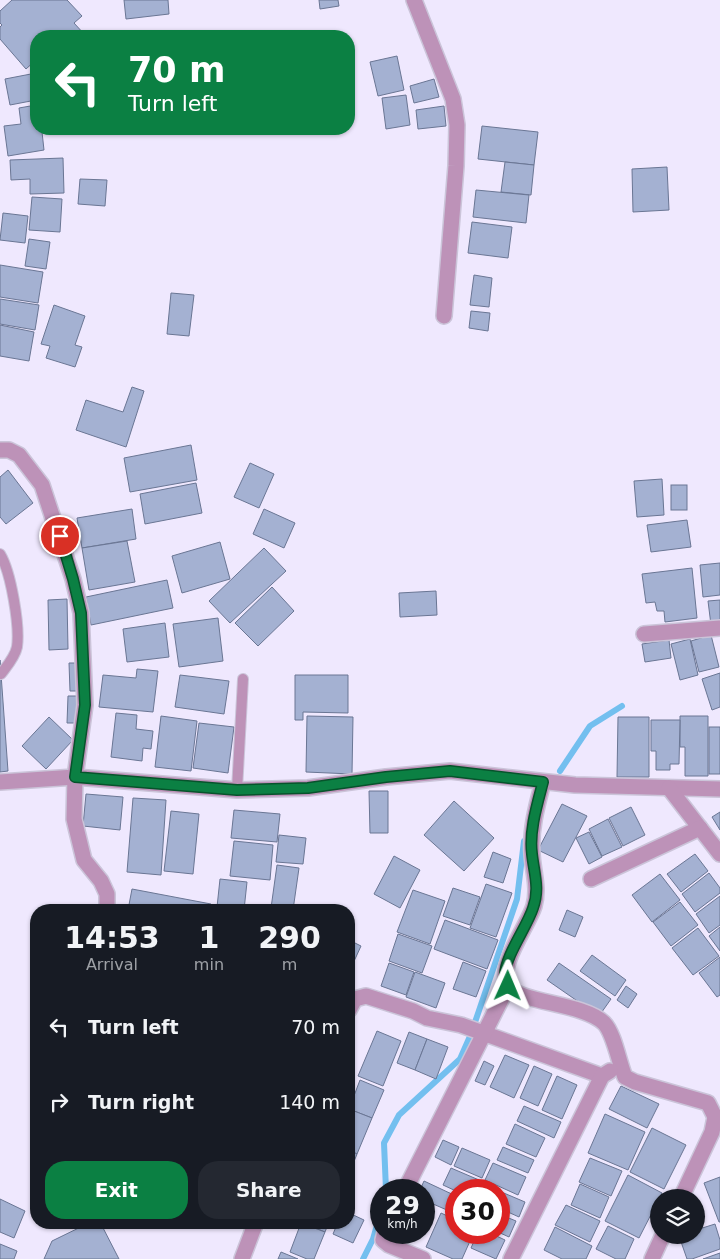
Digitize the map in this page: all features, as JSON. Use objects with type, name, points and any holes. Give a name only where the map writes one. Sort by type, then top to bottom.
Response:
[{"type":"street","points":[[414,0],[453,99],[457,125],[456,166],[444,316]]},
{"type":"street","points":[[0,450],[9,450],[19,455],[42,485],[73,579],[81,613],[85,705],[75,777],[74,819],[84,860],[101,882],[106,894],[107,904]]},
{"type":"street","points":[[644,634],[720,628]]},
{"type":"street","points":[[0,782],[75,777],[237,790],[308,788],[386,777],[450,771],[543,782],[720,789]]},
{"type":"street","points":[[543,782],[535,813],[533,833],[532,854],[537,888],[534,907],[510,955],[505,974],[508,986],[517,995],[556,1003],[590,1014],[605,1024],[625,1077],[635,1082],[708,1103],[716,1117],[712,1132],[685,1189]]},
{"type":"street","points":[[669,788],[720,854]]},
{"type":"street","points":[[591,880],[700,828]]},
{"type":"street","points":[[410,1179],[482,1032],[508,986]]},
{"type":"street","points":[[355,999],[366,996],[427,1018],[461,1025],[602,1076]]},
{"type":"street","points":[[511,1259],[602,1076],[620,1066]]},
{"type":"street","points":[[242,1259],[253,1229]]},
{"type":"street","points":[[388,1244],[423,1259]]},
{"type":"street","points":[[654,1257],[659,1244]]},
{"type":"lane","points":[[0,554],[11,587],[17,647],[10,663],[1,674]]},
{"type":"lane","points":[[237,790],[243,679]]},
{"type":"building","points":[[12,0],[67,0],[82,16],[74,23],[80,30],[30,30],[30,65],[26,69],[0,39],[0,27],[2,25],[0,23],[0,11]]},
{"type":"building","points":[[124,0],[168,0],[169,14],[126,19]]},
{"type":"building","points":[[319,0],[338,0],[339,6],[320,9]]},
{"type":"building","points":[[397,56],[404,90],[378,96],[370,62]]},
{"type":"building","points":[[30,74],[30,101],[10,105],[5,79]]},
{"type":"building","points":[[434,79],[439,97],[414,103],[410,86]]},
{"type":"building","points":[[406,95],[410,125],[386,129],[382,98]]},
{"type":"building","points":[[30,106],[30,135],[42,135],[44,150],[8,156],[4,126],[21,124],[19,108]]},
{"type":"building","points":[[444,106],[446,126],[418,129],[416,110]]},
{"type":"building","points":[[482,126],[538,132],[534,165],[478,159]]},
{"type":"building","points":[[63,158],[64,193],[30,194],[30,179],[11,180],[10,160]]},
{"type":"building","points":[[505,162],[534,165],[531,195],[501,192]]},
{"type":"building","points":[[667,167],[669,210],[633,212],[632,169]]},
{"type":"building","points":[[80,179],[107,180],[105,206],[78,204]]},
{"type":"building","points":[[476,190],[529,195],[526,223],[473,217]]},
{"type":"building","points":[[32,197],[62,199],[60,232],[29,230]]},
{"type":"building","points":[[3,213],[28,216],[25,243],[0,240]]},
{"type":"building","points":[[472,222],[512,227],[508,258],[468,253]]},
{"type":"building","points":[[29,239],[50,242],[46,269],[25,266]]},
{"type":"building","points":[[0,265],[43,272],[38,303],[0,297]]},
{"type":"building","points":[[474,275],[492,278],[489,307],[470,305]]},
{"type":"building","points":[[171,293],[194,295],[189,336],[167,334]]},
{"type":"building","points":[[0,299],[39,305],[35,330],[0,324]]},
{"type":"building","points":[[54,305],[85,316],[75,345],[82,347],[75,367],[46,358],[50,346],[41,344]]},
{"type":"building","points":[[471,311],[490,313],[488,331],[469,328]]},
{"type":"building","points":[[0,325],[34,332],[29,361],[0,356]]},
{"type":"building","points":[[132,387],[144,391],[126,447],[76,430],[86,400],[123,412]]},
{"type":"building","points":[[191,445],[197,480],[130,492],[124,458]]},
{"type":"building","points":[[250,463],[274,474],[259,508],[234,497]]},
{"type":"building","points":[[8,470],[33,503],[6,524],[0,517],[0,477]]},
{"type":"building","points":[[662,479],[664,515],[637,517],[634,481]]},
{"type":"building","points":[[196,483],[202,513],[145,524],[140,494]]},
{"type":"building","points":[[671,485],[687,485],[687,510],[671,510]]},
{"type":"building","points":[[132,509],[136,539],[82,548],[77,518]]},
{"type":"building","points":[[264,509],[295,523],[284,548],[253,534]]},
{"type":"building","points":[[687,520],[691,547],[651,552],[647,525]]},
{"type":"building","points":[[127,541],[135,582],[89,590],[82,548]]},
{"type":"building","points":[[220,542],[230,579],[182,593],[172,556]]},
{"type":"building","points":[[264,548],[286,571],[230,623],[209,601]]},
{"type":"building","points":[[720,563],[720,595],[703,597],[700,565]]},
{"type":"building","points":[[692,568],[697,618],[665,622],[664,611],[657,611],[655,602],[646,603],[642,574]]},
{"type":"building","points":[[167,580],[173,608],[91,625],[86,597]]},
{"type":"building","points":[[272,587],[294,611],[258,646],[235,623]]},
{"type":"building","points":[[436,591],[437,615],[400,617],[399,593]]},
{"type":"building","points":[[67,599],[68,649],[49,650],[48,600]]},
{"type":"building","points":[[720,600],[720,624],[711,625],[708,601]]},
{"type":"building","points":[[218,618],[223,661],[179,667],[173,624]]},
{"type":"building","points":[[165,623],[169,657],[127,662],[123,629]]},
{"type":"building","points":[[711,635],[719,667],[699,672],[691,641]]},
{"type":"building","points":[[690,639],[698,675],[680,680],[671,644]]},
{"type":"building","points":[[669,640],[671,658],[645,662],[642,644]]},
{"type":"building","points":[[0,660],[8,771],[0,772]]},
{"type":"building","points":[[69,663],[79,663],[79,691],[70,691]]},
{"type":"building","points":[[137,669],[158,671],[153,712],[99,707],[103,675],[136,678]]},
{"type":"building","points":[[720,673],[720,707],[712,710],[702,679]]},
{"type":"building","points":[[180,675],[229,681],[224,714],[175,707]]},
{"type":"building","points":[[295,675],[348,675],[348,713],[303,712],[303,720],[295,720]]},
{"type":"building","points":[[68,696],[79,696],[78,723],[67,723]]},
{"type":"building","points":[[116,713],[137,715],[136,729],[153,731],[151,749],[143,748],[142,761],[111,757]]},
{"type":"building","points":[[161,716],[197,721],[191,771],[155,767]]},
{"type":"building","points":[[307,716],[353,717],[352,774],[306,772]]},
{"type":"building","points":[[680,716],[708,716],[708,776],[685,776],[685,747],[680,747]]},
{"type":"building","points":[[49,717],[73,740],[46,769],[22,746]]},
{"type":"building","points":[[618,717],[649,717],[649,777],[617,777]]},
{"type":"building","points":[[651,720],[680,720],[679,764],[670,764],[670,770],[656,770],[656,751],[651,751]]},
{"type":"building","points":[[199,723],[234,727],[228,773],[193,768]]},
{"type":"building","points":[[709,727],[720,727],[720,774],[709,774]]},
{"type":"building","points":[[369,791],[388,791],[388,833],[370,833]]},
{"type":"building","points":[[86,794],[123,797],[120,830],[83,826]]},
{"type":"building","points":[[133,798],[166,800],[161,875],[127,872]]},
{"type":"building","points":[[454,801],[494,838],[464,871],[424,835]]},
{"type":"building","points":[[562,804],[587,816],[563,862],[538,850]]},
{"type":"building","points":[[631,807],[645,835],[623,846],[609,818]]},
{"type":"building","points":[[234,810],[280,814],[277,842],[231,838]]},
{"type":"building","points":[[171,811],[199,814],[193,874],[164,871]]},
{"type":"building","points":[[720,812],[720,830],[712,817]]},
{"type":"building","points":[[608,819],[622,847],[602,856],[589,829]]},
{"type":"building","points":[[589,832],[602,857],[589,864],[576,838]]},
{"type":"building","points":[[279,835],[306,838],[303,864],[276,862]]},
{"type":"building","points":[[234,841],[273,845],[270,880],[230,876]]},
{"type":"building","points":[[493,852],[511,859],[503,883],[484,877]]},
{"type":"building","points":[[695,854],[708,871],[681,892],[667,874]]},
{"type":"building","points":[[394,856],[420,870],[400,908],[374,894]]},
{"type":"building","points":[[277,865],[299,868],[294,904],[272,904]]},
{"type":"building","points":[[709,873],[720,888],[720,893],[695,912],[682,894]]},
{"type":"building","points":[[660,874],[680,900],[652,922],[632,895]]},
{"type":"building","points":[[220,879],[247,882],[245,904],[217,904]]},
{"type":"building","points":[[486,884],[512,893],[496,937],[470,928]]},
{"type":"building","points":[[453,888],[480,897],[470,925],[443,916]]},
{"type":"building","points":[[132,889],[211,904],[129,904]]},
{"type":"building","points":[[413,890],[445,901],[430,944],[397,932]]},
{"type":"building","points":[[720,896],[720,925],[709,933],[696,914]]},
{"type":"building","points":[[680,902],[698,925],[671,946],[653,922]]},
{"type":"building","points":[[567,910],[583,917],[575,937],[559,930]]},
{"type":"building","points":[[445,920],[498,940],[487,969],[434,949]]},
{"type":"building","points":[[720,927],[720,951],[709,936]]},
{"type":"building","points":[[698,928],[719,956],[693,975],[672,948]]},
{"type":"building","points":[[398,934],[432,946],[422,973],[389,961]]},
{"type":"building","points":[[355,943],[361,946],[355,959]]},
{"type":"building","points":[[592,955],[626,980],[615,996],[580,971]]},
{"type":"building","points":[[720,957],[720,995],[717,997],[699,973]]},
{"type":"building","points":[[463,962],[486,971],[476,997],[453,989]]},
{"type":"building","points":[[389,963],[414,972],[406,995],[381,986]]},
{"type":"building","points":[[559,963],[611,999],[599,1016],[547,980]]},
{"type":"building","points":[[415,972],[445,983],[436,1008],[406,997]]},
{"type":"building","points":[[626,986],[637,994],[628,1008],[617,1000]]},
{"type":"building","points":[[377,1031],[401,1041],[383,1086],[358,1076]]},
{"type":"building","points":[[409,1032],[427,1039],[415,1070],[397,1063]]},
{"type":"building","points":[[427,1039],[448,1047],[436,1079],[415,1070]]},
{"type":"building","points":[[505,1055],[529,1065],[514,1098],[490,1087]]},
{"type":"building","points":[[484,1061],[494,1066],[485,1085],[475,1081]]},
{"type":"building","points":[[534,1066],[552,1074],[538,1106],[520,1098]]},
{"type":"building","points":[[557,1076],[577,1085],[562,1119],[542,1110]]},
{"type":"building","points":[[360,1080],[384,1090],[372,1118],[355,1111],[355,1093]]},
{"type":"building","points":[[621,1086],[659,1104],[647,1128],[609,1109]]},
{"type":"building","points":[[524,1106],[561,1122],[554,1138],[517,1121]]},
{"type":"building","points":[[355,1111],[372,1118],[357,1154],[355,1153]]},
{"type":"building","points":[[605,1114],[645,1132],[628,1170],[588,1153]]},
{"type":"building","points":[[515,1124],[545,1138],[536,1157],[506,1144]]},
{"type":"building","points":[[652,1128],[686,1145],[664,1189],[630,1172]]},
{"type":"building","points":[[443,1140],[459,1147],[451,1165],[435,1157]]},
{"type":"building","points":[[503,1147],[534,1160],[528,1173],[497,1160]]},
{"type":"building","points":[[462,1148],[490,1160],[482,1178],[454,1166]]},
{"type":"building","points":[[590,1158],[622,1171],[611,1196],[579,1182]]},
{"type":"building","points":[[493,1163],[526,1177],[518,1195],[510,1191],[510,1179],[485,1179]]},
{"type":"building","points":[[451,1168],[477,1179],[446,1179]]},
{"type":"building","points":[[628,1175],[654,1189],[650,1189],[650,1216],[639,1238],[605,1221]]},
{"type":"building","points":[[720,1177],[720,1222],[719,1222],[704,1183]]},
{"type":"building","points":[[580,1184],[609,1197],[600,1218],[571,1205]]},
{"type":"building","points":[[435,1186],[445,1191],[445,1209],[435,1205]]},
{"type":"building","points":[[510,1196],[525,1202],[519,1217],[510,1213]]},
{"type":"building","points":[[0,1199],[25,1211],[14,1238],[0,1232]]},
{"type":"building","points":[[566,1205],[600,1221],[590,1242],[555,1225]]},
{"type":"building","points":[[441,1213],[445,1215],[445,1244],[469,1244],[462,1259],[453,1259],[426,1247],[427,1244],[435,1244],[435,1227]]},
{"type":"building","points":[[355,1216],[364,1220],[353,1243],[333,1234],[335,1229],[355,1229]]},
{"type":"building","points":[[510,1219],[516,1221],[510,1235]]},
{"type":"building","points":[[715,1224],[720,1240],[720,1249],[687,1259],[682,1244],[705,1244],[705,1227]]},
{"type":"building","points":[[608,1226],[634,1239],[625,1259],[616,1259],[596,1249]]},
{"type":"building","points":[[555,1227],[592,1246],[586,1259],[562,1259],[544,1250]]},
{"type":"building","points":[[77,1229],[104,1229],[119,1259],[44,1259],[52,1241]]},
{"type":"building","points":[[299,1229],[317,1229],[325,1232],[314,1259],[307,1259],[290,1252]]},
{"type":"building","points":[[0,1244],[17,1251],[14,1259],[0,1259]]},
{"type":"building","points":[[473,1244],[503,1244],[496,1259],[471,1248]]},
{"type":"building","points":[[281,1252],[298,1259],[278,1259]]},
{"type":"building","points":[[720,1253],[720,1259],[703,1259]]},
{"type":"waterway","points":[[560,771],[590,726],[622,706]]},
{"type":"waterway","points":[[386,1179],[384,1143],[399,1115],[460,1059],[471,1034],[517,899],[524,841]]},
{"type":"waterway","points":[[363,1259],[370,1244]]},
{"type":"route","points":[[60,536],[81,613],[85,705],[75,777],[237,790],[308,788],[386,777],[450,771],[543,782],[535,813],[532,843],[537,888],[534,907],[510,955],[505,974],[508,986]]}]
